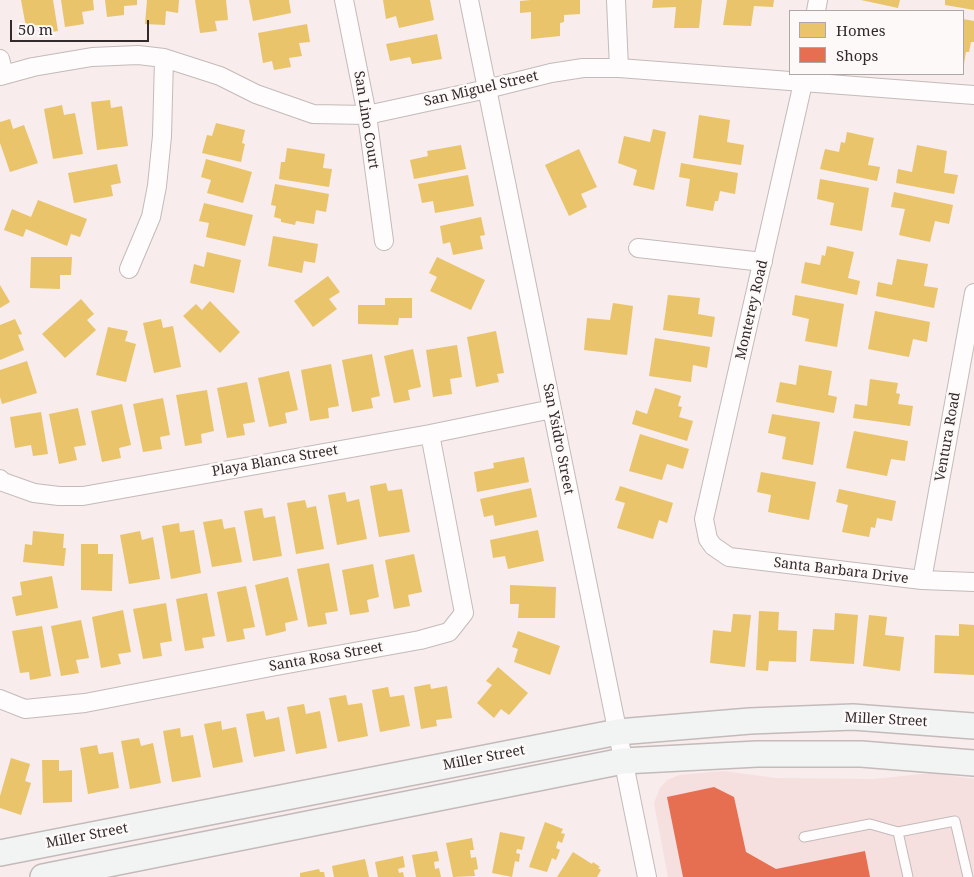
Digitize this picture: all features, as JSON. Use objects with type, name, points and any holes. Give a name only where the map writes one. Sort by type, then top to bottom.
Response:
[{"type":"street","name":"San Lino Court","points":[[344,0],[367,115],[384,241]]},
{"type":"street","name":"San Ysidro Street","points":[[469,0],[647,877]]},
{"type":"street","points":[[616,0],[619,68]]},
{"type":"street","name":"San Miguel Street","points":[[1,70],[92,57],[138,55],[164,58],[220,76],[256,94],[313,114],[367,115],[575,69],[619,68],[805,78],[974,95]]},
{"type":"street","points":[[128,269],[151,217],[157,186],[162,136],[164,58]]},
{"type":"street","name":"Monterey Road","points":[[713,546],[708,539],[704,519],[805,78]]},
{"type":"street","points":[[638,248],[763,262]]},
{"type":"street","name":"Ventura Road","points":[[922,580],[974,293]]},
{"type":"street","name":"Playa Blanca Street","points":[[1,485],[34,493],[83,496],[430,434],[552,409]]},
{"type":"street","name":"Santa Rosa Street","points":[[0,699],[25,709],[85,703],[420,640],[449,632],[464,613],[430,434]]},
{"type":"street","name":"Santa Barbara Drive","points":[[713,546],[729,557],[922,580],[974,582]]},
{"type":"street","name":"Miller Street","points":[[0,853],[618,732],[750,721],[853,716],[974,726]]},
{"type":"street","points":[[43,877],[624,761],[757,754],[851,754],[974,763]]},
{"type":"lane","points":[[804,836],[870,824],[898,832],[955,821],[968,877]]},
{"type":"lane","points":[[898,832],[908,877]]},
{"type":"shaded area","points":[[724,771],[776,778],[873,779],[933,773],[974,779],[974,877],[668,877],[654,803],[660,788],[667,780],[679,775]]},
{"type":"building: Homes","points":[[21,0],[53,0],[58,31],[39,34],[37,25],[26,27]]},
{"type":"building: Homes","points":[[61,0],[93,0],[94,10],[82,12],[84,24],[65,27]]},
{"type":"building: Homes","points":[[105,0],[137,0],[137,5],[124,6],[124,15],[107,17]]},
{"type":"building: Homes","points":[[147,0],[179,0],[178,13],[166,11],[165,25],[145,24]]},
{"type":"building: Homes","points":[[195,0],[226,0],[228,20],[215,21],[217,31],[200,33]]},
{"type":"building: Homes","points":[[249,0],[289,0],[291,13],[253,21]]},
{"type":"building: Homes","points":[[383,0],[430,0],[434,20],[399,28],[396,16],[386,19]]},
{"type":"building: Homes","points":[[580,0],[580,14],[564,15],[564,22],[560,23],[560,36],[531,39],[531,12],[520,13],[520,1]]},
{"type":"building: Homes","points":[[653,0],[702,0],[699,28],[674,28],[676,7],[652,8]]},
{"type":"building: Homes","points":[[727,0],[774,0],[773,7],[754,6],[751,26],[723,25]]},
{"type":"building: Homes","points":[[861,0],[900,0],[898,8]]},
{"type":"building: Homes","points":[[945,0],[974,0],[974,10],[945,5]]},
{"type":"building: Homes","points":[[964,19],[974,21],[974,42],[971,42],[969,52],[966,52],[964,64]]},
{"type":"building: Homes","points":[[307,24],[310,42],[299,43],[302,56],[289,58],[291,67],[274,70],[272,61],[263,63],[258,33]]},
{"type":"building: Homes","points":[[437,34],[442,59],[412,64],[410,57],[390,61],[386,44]]},
{"type":"building: Homes","points":[[110,100],[111,108],[122,106],[128,146],[97,150],[91,102]]},
{"type":"building: Homes","points":[[62,105],[64,115],[75,113],[83,154],[53,159],[44,109]]},
{"type":"building: Homes","points":[[699,115],[730,120],[727,142],[744,145],[741,165],[693,158]]},
{"type":"building: Homes","points":[[10,119],[13,129],[24,125],[38,163],[10,172],[0,143],[0,122]]},
{"type":"building: Homes","points":[[216,123],[245,130],[242,143],[245,144],[241,162],[202,153],[207,135],[212,136]]},
{"type":"building: Homes","points":[[653,129],[666,132],[654,190],[633,185],[637,170],[618,163],[624,136],[650,142]]},
{"type":"building: Homes","points":[[847,132],[874,138],[868,165],[880,167],[877,181],[820,169],[825,149],[839,152],[841,142],[845,143]]},
{"type":"building: Homes","points":[[461,145],[466,169],[414,179],[410,160],[428,156],[427,151]]},
{"type":"building: Homes","points":[[917,145],[947,151],[944,173],[958,175],[954,194],[896,183],[898,169],[912,172]]},
{"type":"building: Homes","points":[[287,148],[325,154],[323,168],[332,169],[329,187],[279,179],[281,162],[285,162]]},
{"type":"building: Homes","points":[[579,149],[597,187],[581,194],[587,207],[569,216],[545,165]]},
{"type":"building: Homes","points":[[206,159],[252,172],[243,203],[207,193],[211,180],[201,177]]},
{"type":"building: Homes","points":[[681,163],[738,173],[735,194],[720,191],[713,211],[686,206],[690,179],[679,177]]},
{"type":"building: Homes","points":[[117,164],[121,183],[111,185],[113,196],[74,203],[68,173]]},
{"type":"building: Homes","points":[[468,175],[474,206],[435,213],[433,201],[422,203],[418,184]]},
{"type":"building: Homes","points":[[820,179],[869,188],[862,231],[830,225],[834,203],[817,199]]},
{"type":"building: Homes","points":[[275,184],[329,194],[326,212],[316,210],[314,224],[296,221],[295,225],[281,222],[281,219],[274,217],[276,206],[271,205]]},
{"type":"building: Homes","points":[[894,192],[953,205],[949,224],[935,221],[930,242],[899,235],[905,209],[891,207]]},
{"type":"building: Homes","points":[[38,200],[87,219],[80,237],[71,234],[67,246],[26,229],[23,237],[4,230],[12,209],[31,217]]},
{"type":"building: Homes","points":[[204,203],[253,215],[245,246],[206,237],[209,223],[199,221]]},
{"type":"building: Homes","points":[[481,217],[485,235],[480,236],[483,249],[453,255],[450,242],[443,244],[440,226]]},
{"type":"building: Homes","points":[[273,236],[318,244],[315,263],[304,261],[302,273],[268,266]]},
{"type":"building: Homes","points":[[827,246],[854,252],[848,278],[860,281],[857,295],[801,283],[805,262],[820,265],[822,255],[825,256]]},
{"type":"building: Homes","points":[[207,252],[241,260],[234,293],[190,283],[194,264],[204,267]]},
{"type":"building: Homes","points":[[31,257],[72,257],[71,275],[60,275],[60,289],[30,288]]},
{"type":"building: Homes","points":[[437,257],[485,280],[471,310],[430,291],[437,277],[429,273]]},
{"type":"building: Homes","points":[[897,259],[928,264],[924,286],[938,288],[934,308],[876,296],[878,282],[892,285]]},
{"type":"building: Homes","points":[[328,276],[340,292],[329,299],[337,309],[313,327],[294,301]]},
{"type":"building: Homes","points":[[0,285],[10,302],[0,308]]},
{"type":"building: Homes","points":[[668,295],[700,298],[698,314],[715,317],[712,337],[663,330]]},
{"type":"building: Homes","points":[[795,295],[844,304],[837,347],[805,341],[809,319],[792,315]]},
{"type":"building: Homes","points":[[385,298],[412,298],[412,318],[399,318],[398,325],[358,324],[358,305],[385,305]]},
{"type":"building: Homes","points":[[81,299],[94,314],[87,320],[96,330],[65,358],[42,334]]},
{"type":"building: Homes","points":[[210,301],[240,332],[220,353],[183,316],[196,304],[202,310]]},
{"type":"building: Homes","points":[[613,303],[633,306],[627,355],[584,350],[587,318],[610,320]]},
{"type":"building: Homes","points":[[875,311],[930,322],[927,342],[913,339],[909,357],[868,349]]},
{"type":"building: Homes","points":[[15,319],[22,334],[18,335],[24,350],[0,360],[0,325]]},
{"type":"building: Homes","points":[[161,319],[163,328],[173,326],[181,367],[154,373],[143,323]]},
{"type":"building: Homes","points":[[108,327],[128,331],[125,341],[136,344],[126,382],[96,375]]},
{"type":"building: Homes","points":[[496,331],[504,373],[497,374],[499,382],[476,387],[467,337]]},
{"type":"building: Homes","points":[[655,338],[710,347],[707,368],[693,365],[691,382],[649,376]]},
{"type":"building: Homes","points":[[457,345],[462,377],[450,379],[452,394],[433,397],[426,350]]},
{"type":"building: Homes","points":[[413,349],[421,387],[408,390],[410,400],[394,403],[384,356]]},
{"type":"building: Homes","points":[[372,354],[380,396],[371,398],[373,408],[352,412],[342,360]]},
{"type":"building: Homes","points":[[27,361],[37,393],[2,404],[0,397],[0,370]]},
{"type":"building: Homes","points":[[331,364],[339,406],[328,408],[329,418],[310,421],[301,370]]},
{"type":"building: Homes","points":[[799,365],[832,371],[828,395],[837,397],[834,413],[776,402],[780,382],[796,385]]},
{"type":"building: Homes","points":[[289,371],[298,410],[285,413],[287,423],[269,427],[258,378]]},
{"type":"building: Homes","points":[[870,379],[898,383],[896,393],[900,394],[898,404],[913,406],[910,426],[853,418],[855,404],[867,406]]},
{"type":"building: Homes","points":[[247,382],[255,422],[243,424],[245,435],[227,438],[217,388]]},
{"type":"building: Homes","points":[[655,388],[681,396],[678,406],[682,407],[679,417],[693,421],[687,441],[632,424],[636,410],[647,414]]},
{"type":"building: Homes","points":[[207,390],[214,431],[201,434],[202,443],[185,446],[176,395]]},
{"type":"building: Homes","points":[[163,398],[170,435],[160,437],[162,449],[143,452],[133,404]]},
{"type":"building: Homes","points":[[122,404],[131,445],[119,448],[121,458],[102,462],[91,411]]},
{"type":"building: Homes","points":[[78,408],[86,445],[74,447],[77,460],[59,464],[49,414]]},
{"type":"building: Homes","points":[[41,412],[48,454],[33,456],[31,445],[15,448],[10,417]]},
{"type":"building: Homes","points":[[772,414],[820,422],[813,465],[782,459],[786,437],[768,433]]},
{"type":"building: Homes","points":[[854,431],[908,441],[905,461],[891,459],[887,476],[846,468]]},
{"type":"building: Homes","points":[[640,434],[689,449],[683,469],[667,464],[662,480],[629,471]]},
{"type":"building: Homes","points":[[524,457],[529,482],[477,492],[474,472],[494,468],[493,463]]},
{"type":"building: Homes","points":[[761,472],[816,482],[809,520],[768,512],[771,495],[757,492]]},
{"type":"building: Homes","points":[[386,483],[388,491],[402,489],[410,532],[379,537],[370,486]]},
{"type":"building: Homes","points":[[620,486],[673,503],[667,523],[659,520],[653,539],[617,528],[625,503],[615,500]]},
{"type":"building: Homes","points":[[531,488],[537,517],[495,526],[493,515],[484,517],[480,499]]},
{"type":"building: Homes","points":[[839,489],[896,501],[892,521],[877,518],[875,528],[871,527],[869,537],[842,532],[848,505],[836,502]]},
{"type":"building: Homes","points":[[345,492],[347,502],[359,499],[367,539],[337,545],[328,495]]},
{"type":"building: Homes","points":[[305,500],[307,508],[316,506],[324,549],[296,554],[287,503]]},
{"type":"building: Homes","points":[[262,508],[264,518],[275,516],[282,556],[253,561],[244,511]]},
{"type":"building: Homes","points":[[222,519],[224,529],[235,527],[242,562],[212,567],[203,522]]},
{"type":"building: Homes","points":[[179,523],[180,532],[194,530],[201,573],[171,579],[162,526]]},
{"type":"building: Homes","points":[[538,530],[544,561],[508,569],[505,556],[493,558],[490,540]]},
{"type":"building: Homes","points":[[33,531],[64,534],[63,548],[66,548],[64,566],[23,562],[25,544],[32,545]]},
{"type":"building: Homes","points":[[140,531],[142,540],[153,537],[160,579],[129,584],[120,535]]},
{"type":"building: Homes","points":[[81,544],[98,544],[98,554],[113,554],[112,591],[81,590]]},
{"type":"building: Homes","points":[[414,554],[422,592],[408,595],[410,606],[394,609],[385,560]]},
{"type":"building: Homes","points":[[329,563],[338,611],[325,613],[327,624],[308,627],[297,569]]},
{"type":"building: Homes","points":[[373,564],[379,597],[367,600],[369,612],[350,615],[342,570]]},
{"type":"building: Homes","points":[[52,576],[58,608],[16,616],[12,597],[22,595],[20,582]]},
{"type":"building: Homes","points":[[288,577],[298,620],[285,623],[286,631],[266,636],[255,585]]},
{"type":"building: Homes","points":[[510,585],[556,587],[555,618],[518,618],[519,604],[510,604]]},
{"type":"building: Homes","points":[[246,586],[255,627],[243,629],[245,639],[227,642],[217,592]]},
{"type":"building: Homes","points":[[207,593],[215,636],[202,638],[204,648],[185,651],[176,599]]},
{"type":"building: Homes","points":[[166,603],[172,641],[160,643],[162,656],[143,659],[133,609]]},
{"type":"building: Homes","points":[[123,610],[131,652],[118,654],[121,664],[101,668],[92,617]]},
{"type":"building: Homes","points":[[759,611],[779,612],[778,630],[797,631],[796,662],[769,661],[768,671],[756,670]]},
{"type":"building: Homes","points":[[835,613],[858,615],[854,664],[810,661],[813,629],[834,630]]},
{"type":"building: Homes","points":[[733,614],[751,615],[745,667],[710,663],[713,630],[731,632]]},
{"type":"building: Homes","points":[[869,615],[887,617],[885,635],[904,637],[900,671],[863,666]]},
{"type":"building: Homes","points":[[81,620],[89,658],[76,660],[79,673],[61,676],[51,626]]},
{"type":"building: Homes","points":[[959,624],[974,625],[974,675],[934,673],[935,635],[959,636]]},
{"type":"building: Homes","points":[[42,626],[51,676],[30,680],[29,672],[20,673],[12,631]]},
{"type":"building: Homes","points":[[518,631],[560,646],[550,675],[514,662],[518,649],[512,647]]},
{"type":"building: Homes","points":[[498,667],[528,693],[509,715],[501,709],[494,718],[477,703],[492,685],[486,681]]},
{"type":"building: Homes","points":[[430,684],[431,689],[447,686],[452,718],[436,720],[437,726],[421,729],[414,687]]},
{"type":"building: Homes","points":[[388,687],[390,697],[404,695],[410,726],[380,732],[372,690]]},
{"type":"building: Homes","points":[[346,695],[348,705],[362,703],[368,736],[338,742],[329,698]]},
{"type":"building: Homes","points":[[304,704],[306,714],[320,711],[327,748],[296,754],[287,707]]},
{"type":"building: Homes","points":[[264,711],[266,720],[279,717],[285,751],[254,757],[246,714]]},
{"type":"building: Homes","points":[[221,721],[222,730],[236,727],[243,762],[213,768],[204,724]]},
{"type":"building: Homes","points":[[180,728],[181,737],[193,735],[201,777],[172,782],[163,731]]},
{"type":"building: Homes","points":[[139,738],[141,746],[153,743],[161,783],[130,789],[121,741]]},
{"type":"building: Homes","points":[[97,745],[99,754],[113,752],[119,788],[88,794],[80,748]]},
{"type":"building: Homes","points":[[11,758],[30,764],[25,781],[31,783],[21,815],[0,808],[0,796]]},
{"type":"building: Homes","points":[[42,760],[59,760],[59,771],[72,770],[72,802],[43,803]]},
{"type":"building: Homes","points":[[545,822],[563,829],[561,833],[565,834],[562,843],[558,841],[556,848],[560,850],[556,860],[552,858],[547,872],[529,867]]},
{"type":"building: Homes","points":[[500,832],[525,837],[522,850],[517,849],[516,853],[520,854],[519,862],[515,861],[512,877],[492,873]]},
{"type":"building: Homes","points":[[472,838],[474,850],[470,850],[471,858],[476,857],[478,869],[474,870],[475,876],[453,877],[446,843]]},
{"type":"building: Homes","points":[[437,851],[439,861],[434,862],[435,869],[439,868],[441,877],[416,877],[412,855]]},
{"type":"building: Homes","points":[[573,852],[600,867],[598,868],[601,870],[597,877],[557,877]]},
{"type":"building: Homes","points":[[403,856],[405,867],[398,869],[399,873],[403,872],[404,877],[378,877],[375,862]]},
{"type":"building: Homes","points":[[365,859],[369,877],[334,877],[332,866]]},
{"type":"building: Homes","points":[[319,869],[320,872],[324,872],[325,877],[300,877],[300,873]]},
{"type":"building: Shops","points":[[714,787],[734,797],[746,852],[776,869],[865,851],[870,877],[683,877],[667,797]]}]
